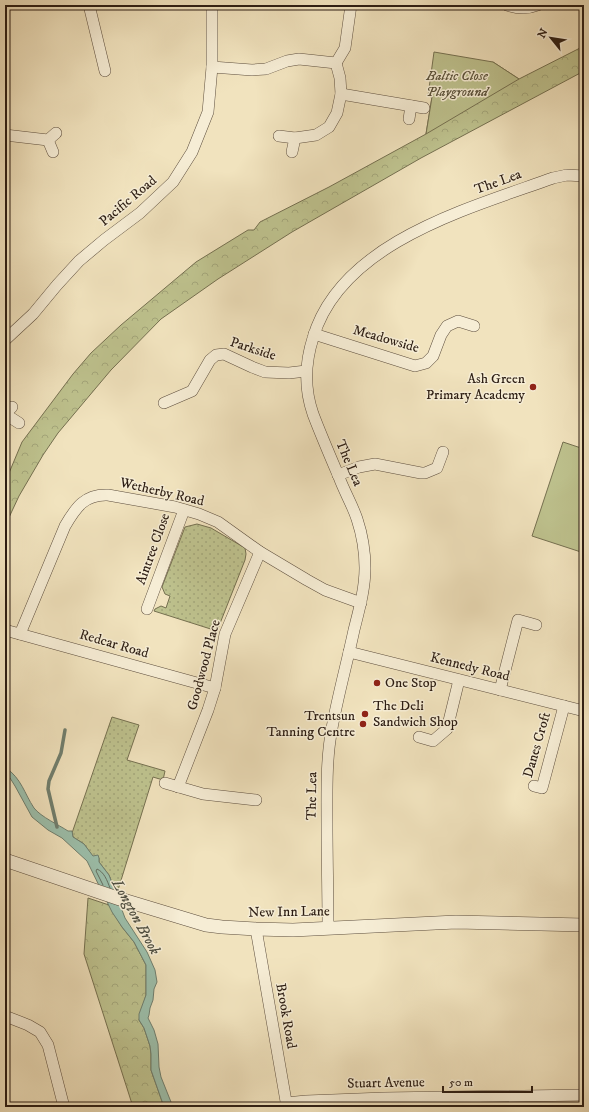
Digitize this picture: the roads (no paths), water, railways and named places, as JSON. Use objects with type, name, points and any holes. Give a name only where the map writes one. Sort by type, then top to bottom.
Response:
[{"type":"street","points":[[89,5],[105,71]]},
{"type":"street","name":"Pacific Road","points":[[5,340],[34,314],[57,285],[79,261],[140,213],[173,182],[192,152],[208,112],[212,68],[212,5]]},
{"type":"street","points":[[279,136],[294,138],[316,135],[329,127],[337,113],[341,94],[340,78],[336,63],[345,48],[351,5]]},
{"type":"street","points":[[507,5],[530,8],[538,5]]},
{"type":"street","points":[[212,68],[252,70],[266,69],[288,61],[300,59],[336,63]]},
{"type":"street","points":[[341,94],[424,108]]},
{"type":"street","points":[[409,119],[411,106]]},
{"type":"street","points":[[5,135],[52,136],[53,152]]},
{"type":"street","points":[[292,152],[294,138]]},
{"type":"street","name":"The Lea","points":[[328,928],[327,774],[331,729],[361,603],[365,576],[365,553],[356,518],[312,412],[308,398],[306,371],[308,354],[314,334],[328,304],[345,282],[374,257],[407,235],[440,219],[553,178],[567,175],[584,176]]},
{"type":"street","name":"Meadowside","points":[[314,334],[415,366],[426,363],[433,356],[441,335],[447,326],[458,321],[474,326]]},
{"type":"street","name":"Parkside","points":[[164,403],[192,391],[210,360],[221,354],[228,355],[265,372],[283,373],[306,371]]},
{"type":"street","points":[[7,412],[19,423]]},
{"type":"street","points":[[338,475],[360,467],[375,464],[425,474],[437,468],[443,452]]},
{"type":"street","name":"Wetherby Road","points":[[20,634],[70,516],[84,500],[92,496],[99,495],[108,495],[175,507],[199,514],[218,522],[260,552],[325,590],[361,603]]},
{"type":"street","name":"Aintree Close","points":[[153,603],[184,510]]},
{"type":"street","name":"Goodwood Place","points":[[178,787],[215,688],[225,634],[260,552]]},
{"type":"street","points":[[500,690],[518,620],[536,625]]},
{"type":"street","name":"Redcar Road","points":[[5,630],[215,688]]},
{"type":"street","name":"Kennedy Road","points":[[349,652],[584,711]]},
{"type":"street","points":[[419,737],[433,741],[447,729],[459,680]]},
{"type":"street","name":"Danes Croft","points":[[542,788],[564,706]]},
{"type":"street","points":[[165,783],[203,794],[256,800]]},
{"type":"street","name":"New Inn Lane","points":[[5,860],[206,925],[222,928],[293,930],[456,922],[584,925]]},
{"type":"street","name":"Brook Road","points":[[256,930],[286,1105]]},
{"type":"street","points":[[5,1016],[28,1025],[40,1032],[44,1038],[48,1045],[64,1107]]},
{"type":"street","name":"Stuart Avenue","points":[[286,1105],[306,1101],[376,1098],[584,1095]]},
{"type":"water","points":[[5,767],[19,781],[34,808],[45,818],[68,831],[72,831],[73,837],[84,844],[93,856],[98,855],[99,862],[109,875],[125,918],[147,952],[155,970],[157,982],[154,989],[153,1000],[148,1018],[154,1030],[158,1044],[161,1077],[173,1107],[164,1107],[151,1070],[150,1046],[144,1028],[139,1020],[139,1014],[146,995],[146,965],[134,942],[112,912],[87,861],[62,838],[48,830],[32,817],[10,778],[5,776]]},
{"type":"waterway","points":[[57,827],[48,789],[49,781],[61,753],[65,730]]},
{"type":"place","name":"Ash Green Primary Academy","points":[[533,387]]},
{"type":"place","name":"One Stop","points":[[377,683]]},
{"type":"place","name":"The Deli Sandwich Shop","points":[[365,714]]},
{"type":"place","name":"Trentsun Tanning Centre","points":[[363,724]]},
{"type":"park label","name":"Baltic Close Playground","points":[[457,84]]},
{"type":"water label","name":"Longton Brook","points":[[136,917]]}]
